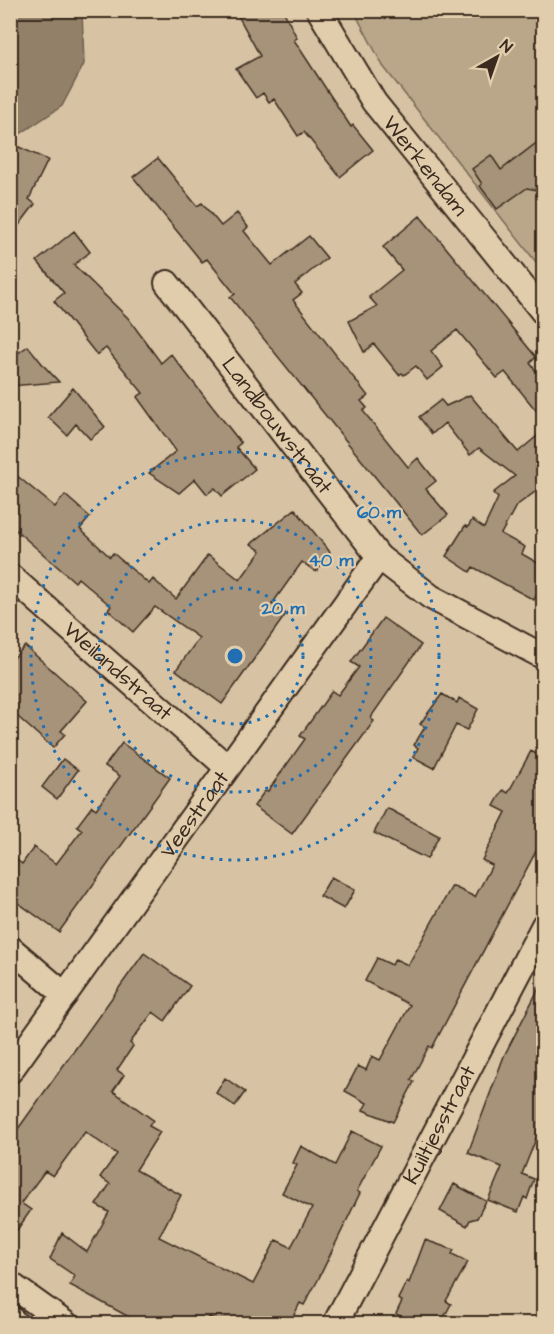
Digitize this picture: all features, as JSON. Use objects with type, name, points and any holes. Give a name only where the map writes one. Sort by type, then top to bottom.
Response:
[{"type":"street","name":"Werkendam","points":[[320,10],[374,102],[543,313]]},
{"type":"street","name":"Landbouwstraat","points":[[167,283],[379,557],[431,597],[543,657]]},
{"type":"street","name":"Veestraat","points":[[10,1071],[379,557]]},
{"type":"street","name":"Weilandstraat","points":[[10,576],[227,767]]},
{"type":"street","name":"Kuiltjesstraat","points":[[335,1323],[543,925]]},
{"type":"street","points":[[10,948],[65,994]]},
{"type":"street","points":[[10,1284],[66,1323]]},
{"type":"street","points":[[10,1318],[16,1323]]},
{"type":"shaded area","points":[[17,11],[82,11],[84,64],[62,106],[20,134],[10,123],[11,47]]},
{"type":"shaded area","points":[[354,11],[543,11],[543,271],[383,66]]},
{"type":"shaded area","points":[[10,1301],[49,1323],[33,1322],[20,1316],[11,1310]]},
{"type":"building","points":[[235,10],[283,10],[297,38],[294,40],[351,127],[353,125],[373,150],[340,177],[304,132],[298,136],[274,99],[269,102],[263,93],[256,98],[236,69],[260,56]]},
{"type":"building","points":[[543,138],[543,191],[527,188],[497,209],[480,186],[482,184],[472,169],[491,155],[501,170]]},
{"type":"building","points":[[10,143],[48,160],[29,199],[35,204],[10,237]]},
{"type":"building","points":[[158,158],[197,206],[202,203],[221,226],[237,213],[248,227],[244,231],[272,265],[309,236],[327,258],[295,284],[302,293],[293,300],[368,396],[361,401],[367,408],[363,411],[408,467],[418,458],[436,481],[426,489],[448,515],[422,535],[230,297],[235,294],[207,259],[202,262],[133,177]]},
{"type":"building","points":[[420,216],[536,357],[530,363],[543,380],[543,419],[505,372],[497,378],[457,330],[431,351],[443,367],[427,380],[416,366],[404,375],[402,373],[399,375],[374,344],[364,352],[349,321],[377,306],[369,297],[402,270],[383,247]]},
{"type":"building","points":[[74,231],[90,252],[74,265],[128,318],[161,363],[171,354],[241,443],[236,447],[255,469],[222,496],[215,488],[207,494],[195,479],[179,493],[149,473],[176,451],[137,397],[143,393],[106,348],[97,355],[54,301],[64,293],[37,261]]},
{"type":"building","points":[[28,346],[59,382],[10,386],[10,359]]},
{"type":"building","points":[[73,388],[105,427],[90,439],[76,424],[67,435],[48,417]]},
{"type":"building","points":[[470,395],[518,452],[543,431],[543,486],[516,506],[501,534],[525,547],[522,554],[543,566],[543,582],[534,600],[473,567],[470,572],[446,556],[465,526],[468,527],[472,520],[484,528],[498,498],[493,493],[515,476],[479,448],[470,455],[445,423],[432,434],[419,417],[441,400],[446,406]]},
{"type":"building","points":[[10,470],[55,507],[65,495],[90,517],[80,529],[110,557],[113,553],[149,584],[153,579],[176,599],[208,555],[240,580],[261,551],[251,544],[295,509],[330,552],[316,572],[302,562],[272,604],[286,614],[222,704],[176,670],[199,638],[155,607],[133,632],[108,610],[111,606],[78,578],[75,582],[10,525]]},
{"type":"building","points":[[383,618],[421,645],[373,714],[371,719],[374,721],[292,834],[254,806],[264,792],[268,791],[305,739],[300,736],[332,691],[338,695],[359,667],[351,662]]},
{"type":"building","points":[[25,646],[87,701],[61,731],[65,734],[53,748],[10,710],[10,662]]},
{"type":"building","points":[[442,694],[457,703],[459,698],[478,709],[467,730],[456,725],[434,768],[413,757],[418,748],[414,745],[425,727],[420,724]]},
{"type":"building","points":[[122,743],[170,778],[59,932],[10,897],[10,855],[22,864],[34,847],[56,864],[82,830],[77,826],[92,806],[96,809],[120,776],[105,766]]},
{"type":"building","points":[[531,751],[543,758],[543,838],[432,1048],[429,1046],[411,1080],[414,1082],[393,1122],[363,1110],[367,1103],[345,1091],[358,1066],[366,1070],[372,1056],[380,1060],[410,1005],[365,981],[377,958],[392,965],[395,959],[408,965],[452,886],[475,897],[492,865],[482,860],[506,812],[494,806],[503,790],[508,793]]},
{"type":"building","points":[[63,759],[78,770],[57,799],[42,787]]},
{"type":"building","points":[[387,808],[439,836],[427,859],[374,833]]},
{"type":"building","points":[[331,877],[355,890],[344,909],[320,896]]},
{"type":"building","points":[[144,953],[190,986],[165,1021],[153,1012],[130,1043],[133,1046],[117,1070],[124,1075],[113,1091],[153,1120],[149,1126],[160,1132],[136,1170],[181,1195],[159,1237],[253,1284],[276,1240],[291,1247],[312,1208],[282,1193],[297,1165],[293,1163],[301,1146],[335,1165],[352,1131],[381,1146],[357,1191],[360,1193],[318,1280],[304,1305],[300,1303],[290,1323],[223,1323],[209,1317],[206,1323],[140,1323],[70,1285],[75,1276],[50,1259],[62,1233],[87,1252],[109,1212],[96,1205],[110,1184],[100,1177],[117,1154],[85,1132],[53,1176],[45,1171],[21,1203],[31,1210],[10,1240],[10,1140]]},
{"type":"building","points":[[543,980],[543,1121],[522,1174],[534,1179],[527,1199],[524,1197],[518,1212],[488,1200],[502,1167],[468,1153],[504,1056]]},
{"type":"building","points":[[225,1078],[245,1092],[235,1106],[216,1093]]},
{"type":"building","points":[[454,1184],[486,1201],[477,1218],[470,1220],[467,1226],[440,1211]]},
{"type":"building","points":[[425,1240],[454,1250],[452,1254],[468,1262],[446,1301],[451,1304],[441,1323],[415,1323],[396,1314],[402,1301],[398,1299],[407,1281],[409,1283]]}]
